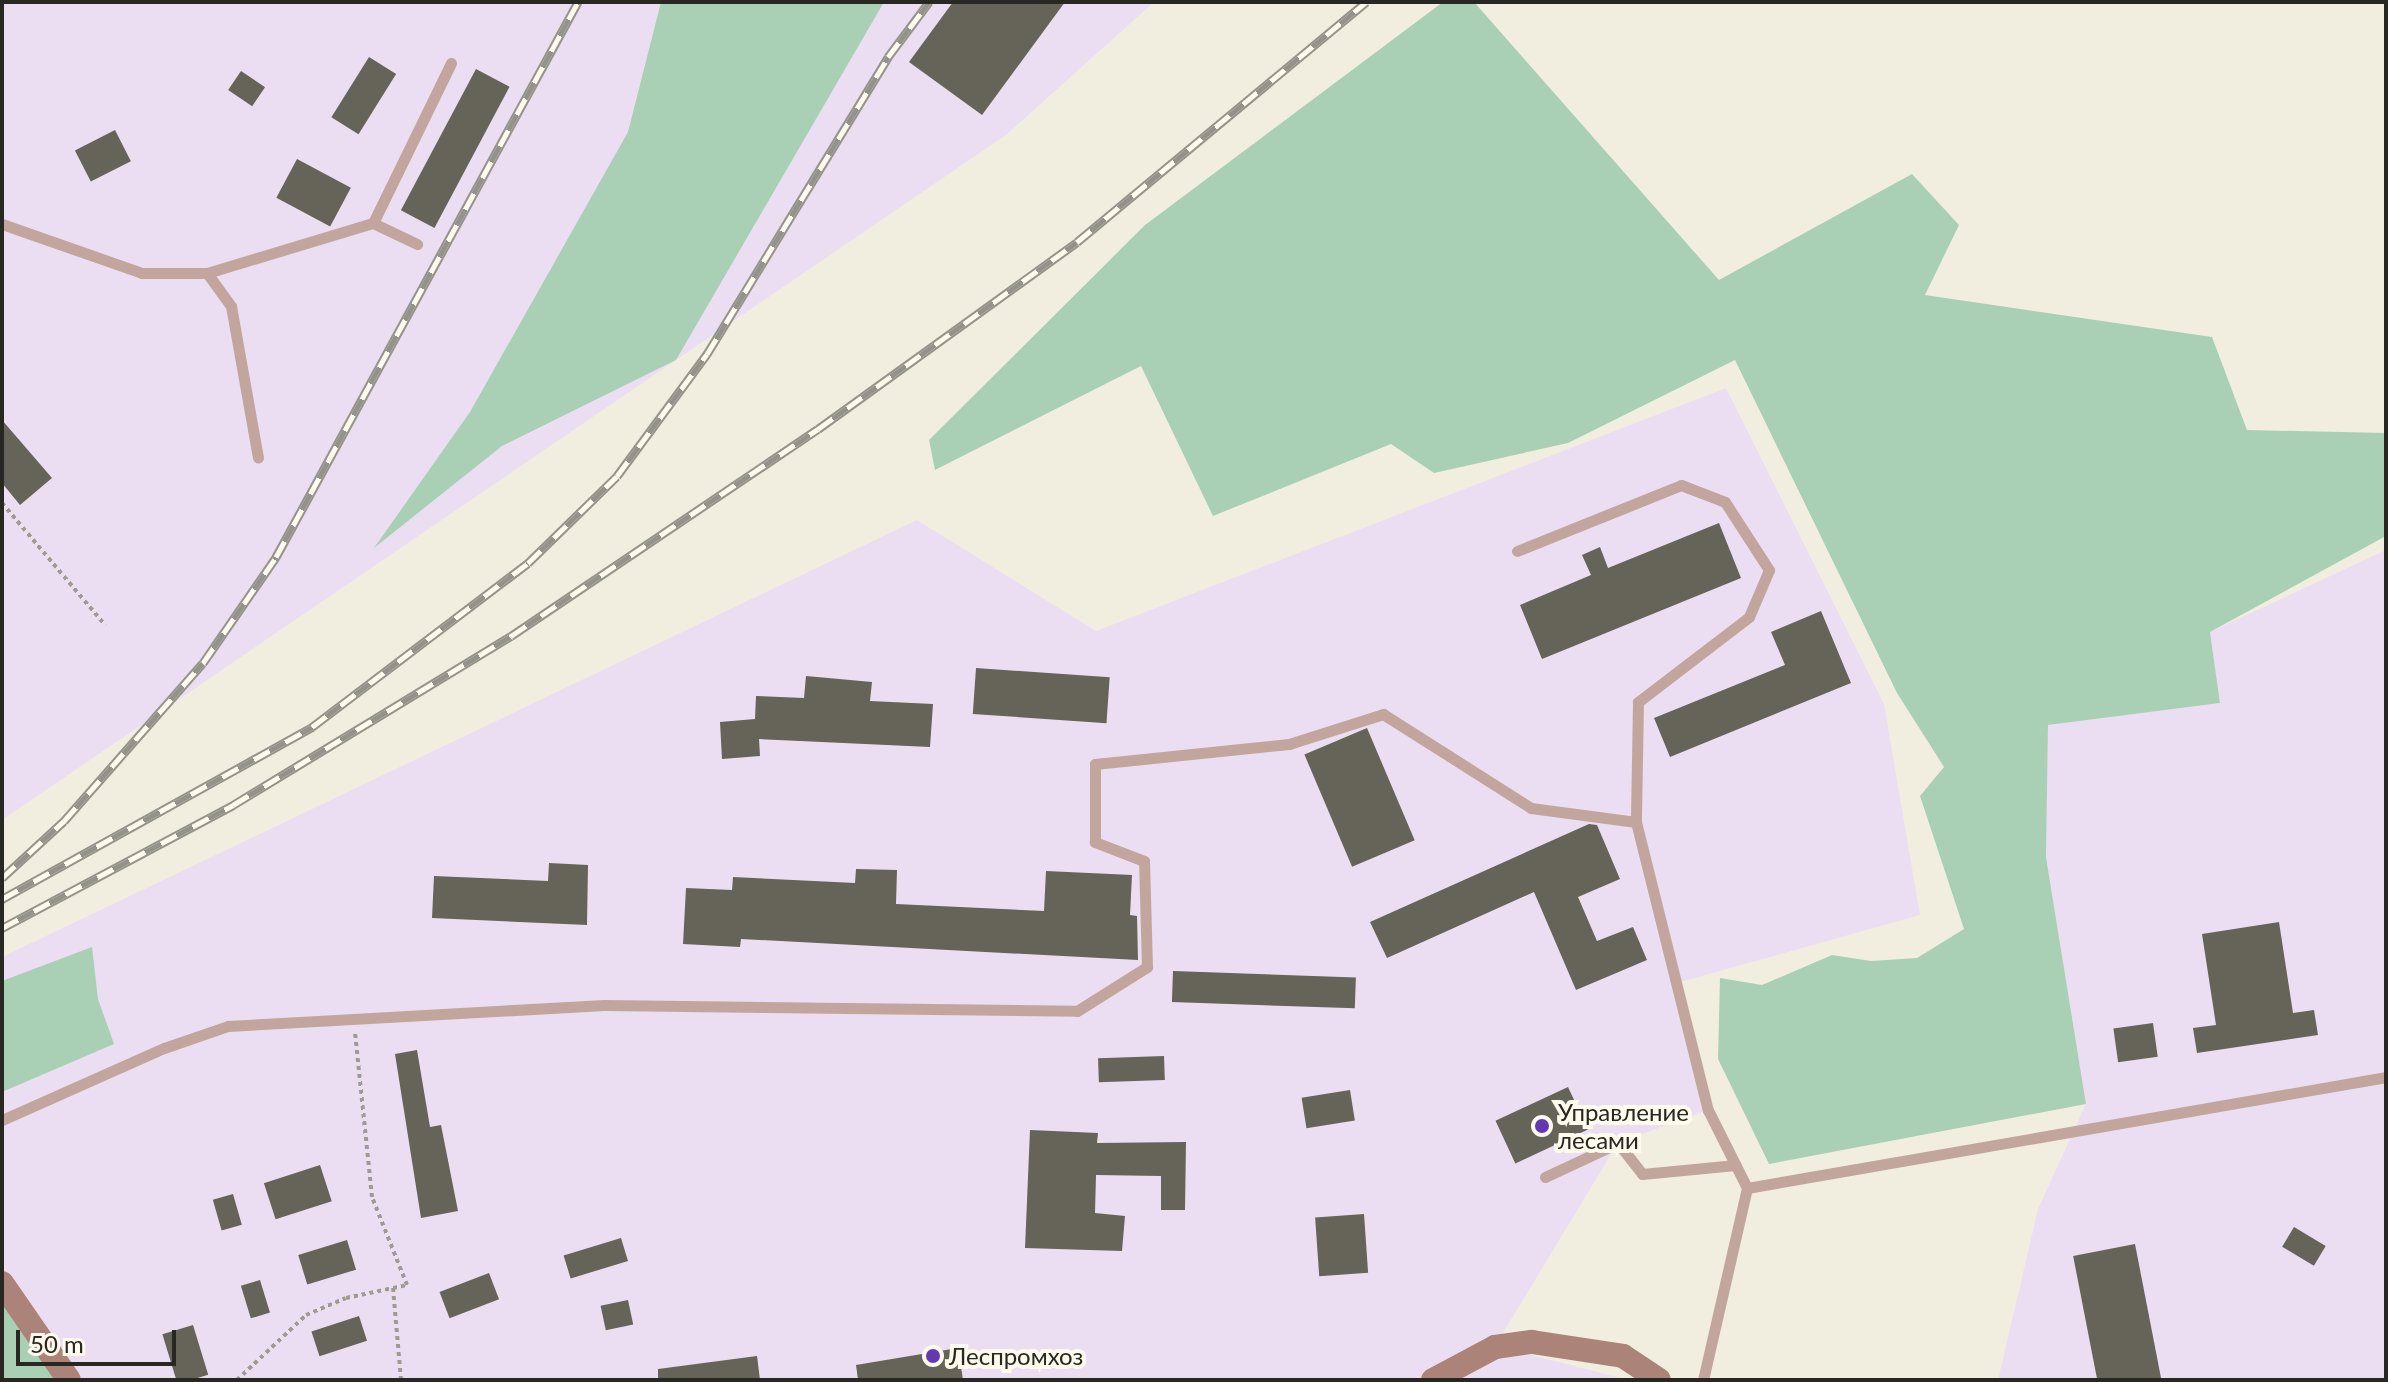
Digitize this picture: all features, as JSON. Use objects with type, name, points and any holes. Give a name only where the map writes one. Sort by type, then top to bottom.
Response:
[{"type":"street","points":[[2,1283],[69,1380]]},
{"type":"street","points":[[1433,1380],[1495,1347],[1532,1342],[1623,1356],[1659,1380]]},
{"type":"lane","points":[[373,223],[451,63]]},
{"type":"lane","points":[[2,224],[142,273],[207,273],[373,223],[417,244]]},
{"type":"lane","points":[[207,273],[231,306],[258,458]]},
{"type":"lane","points":[[1517,551],[1681,485],[1725,502],[1769,570],[1749,617],[1638,702],[1636,822],[1708,1110],[1747,1188],[1703,1380]]},
{"type":"lane","points":[[2,1120],[164,1048],[228,1026],[604,1005],[1077,1011],[1147,967],[1144,861],[1095,842],[1095,764],[1289,744],[1383,714],[1531,808],[1636,822]]},
{"type":"lane","points":[[1747,1188],[2386,1077]]},
{"type":"lane","points":[[1545,1177],[1618,1143],[1642,1174],[1736,1165]]},
{"type":"path","points":[[2,503],[105,625]]},
{"type":"path","points":[[237,1380],[306,1315],[346,1298],[407,1285],[372,1197],[353,1019]]},
{"type":"path","points":[[393,1288],[401,1380]]},
{"type":"shaded area","points":[[2,2],[1154,2],[1006,135],[2,820]]},
{"type":"shaded area","points":[[1726,388],[1884,704],[1920,915],[1677,983],[1708,1110],[1618,1143],[1495,1346],[1629,1380],[2,1380],[2,957],[917,520],[1096,631]]},
{"type":"shaded area","points":[[2386,550],[2386,1380],[1998,1380],[2038,1209],[2086,1104],[2046,857],[2048,725],[2220,703],[2210,632]]},
{"type":"green space","points":[[661,2],[884,2],[676,360],[502,446],[374,548],[470,412],[628,132]]},
{"type":"green space","points":[[1443,2],[1474,2],[1719,280],[1912,174],[1959,225],[1925,295],[2212,337],[2247,430],[2386,433],[2386,536],[2210,632],[2220,703],[2048,725],[2046,857],[2086,1104],[1769,1164],[1718,1059],[1720,978],[1762,985],[1832,955],[1871,961],[1917,958],[1964,929],[1920,796],[1944,767],[1897,693],[1735,360],[1568,443],[1434,473],[1391,444],[1213,516],[1141,366],[935,470],[929,440],[1145,225]]},
{"type":"green space","points":[[92,947],[98,999],[114,1044],[2,1092],[2,981]]},
{"type":"green space","points":[[2,1297],[59,1380],[2,1380]]},
{"type":"building","points":[[953,2],[1065,2],[982,115],[909,62]]},
{"type":"building","points":[[369,57],[396,74],[359,134],[331,117]]},
{"type":"building","points":[[476,69],[510,87],[434,228],[401,210]]},
{"type":"building","points":[[241,71],[265,87],[252,106],[228,90]]},
{"type":"building","points":[[115,130],[131,161],[91,182],[75,150]]},
{"type":"building","points":[[297,159],[351,188],[330,226],[276,198]]},
{"type":"building","points":[[2,420],[52,478],[20,505],[2,483]]},
{"type":"building","points":[[1719,523],[1741,578],[1542,659],[1520,605],[1591,575],[1582,555],[1600,547],[1608,568]]},
{"type":"building","points":[[1821,611],[1851,683],[1670,757],[1654,718],[1785,665],[1771,632]]},
{"type":"building","points":[[976,668],[1110,677],[1106,723],[973,714]]},
{"type":"building","points":[[806,676],[872,682],[870,701],[933,704],[930,747],[759,739],[760,756],[722,759],[720,722],[755,719],[756,696],[804,698]]},
{"type":"building","points":[[1367,728],[1415,840],[1352,867],[1304,755]]},
{"type":"building","points":[[1589,824],[1597,825],[1620,879],[1578,897],[1597,941],[1633,927],[1647,960],[1576,990],[1534,892],[1387,958],[1370,922]]},
{"type":"building","points":[[549,863],[588,865],[587,925],[432,918],[434,876],[548,881]]},
{"type":"building","points":[[856,869],[897,870],[896,904],[1044,911],[1046,871],[1132,875],[1130,915],[1137,916],[1138,960],[741,939],[740,947],[683,944],[686,888],[732,890],[733,877],[855,883]]},
{"type":"building","points":[[2279,922],[2293,1013],[2314,1010],[2318,1035],[2197,1053],[2193,1028],[2216,1025],[2202,934]]},
{"type":"building","points":[[1173,971],[1356,977],[1355,1008],[1172,1002]]},
{"type":"building","points":[[2153,1023],[2158,1057],[2118,1062],[2113,1029]]},
{"type":"building","points":[[417,1050],[430,1127],[441,1125],[458,1211],[421,1218],[395,1054]]},
{"type":"building","points":[[1164,1056],[1165,1080],[1099,1082],[1098,1058]]},
{"type":"building","name":"Управление лесами","points":[[1568,1087],[1588,1130],[1515,1163],[1495,1121]]},
{"type":"building","points":[[1350,1090],[1355,1121],[1306,1128],[1302,1098]]},
{"type":"building","points":[[1030,1130],[1098,1133],[1097,1143],[1186,1142],[1185,1210],[1161,1210],[1161,1176],[1096,1175],[1095,1213],[1125,1216],[1122,1251],[1025,1248]]},
{"type":"building","points":[[320,1165],[332,1201],[276,1219],[264,1183]]},
{"type":"building","points":[[233,1194],[242,1225],[222,1231],[213,1200]]},
{"type":"building","points":[[1364,1214],[1368,1273],[1319,1276],[1315,1217]]},
{"type":"building","points":[[2294,1227],[2326,1246],[2314,1266],[2282,1247]]},
{"type":"building","points":[[621,1238],[628,1261],[571,1278],[564,1256]]},
{"type":"building","points":[[347,1240],[356,1270],[307,1285],[298,1255]]},
{"type":"building","points":[[2135,1244],[2161,1379],[2097,1380],[2073,1256]]},
{"type":"building","points":[[489,1273],[499,1299],[450,1318],[440,1292]]},
{"type":"building","points":[[260,1280],[270,1313],[251,1318],[241,1286]]},
{"type":"building","points":[[628,1300],[633,1324],[606,1330],[601,1306]]},
{"type":"building","points":[[359,1316],[367,1341],[319,1356],[311,1331]]},
{"type":"building","points":[[193,1325],[208,1375],[176,1380],[162,1334]]},
{"type":"building","name":"Леспромхоз","points":[[958,1348],[963,1380],[858,1380],[856,1365]]},
{"type":"building","points":[[757,1356],[760,1380],[658,1380],[658,1369]]},
{"type":"railway","points":[[2,878],[64,821],[203,663],[276,557],[578,2]]},
{"type":"railway","points":[[2,899],[312,727],[528,563],[617,476],[707,354],[888,57],[929,2]]},
{"type":"railway","points":[[2,928],[233,805],[511,636],[818,429],[1077,242],[1366,2]]},
{"type":"place","name":"Управление лесами","points":[[1542,1126]]},
{"type":"place","name":"Леспромхоз","points":[[933,1356]]}]
